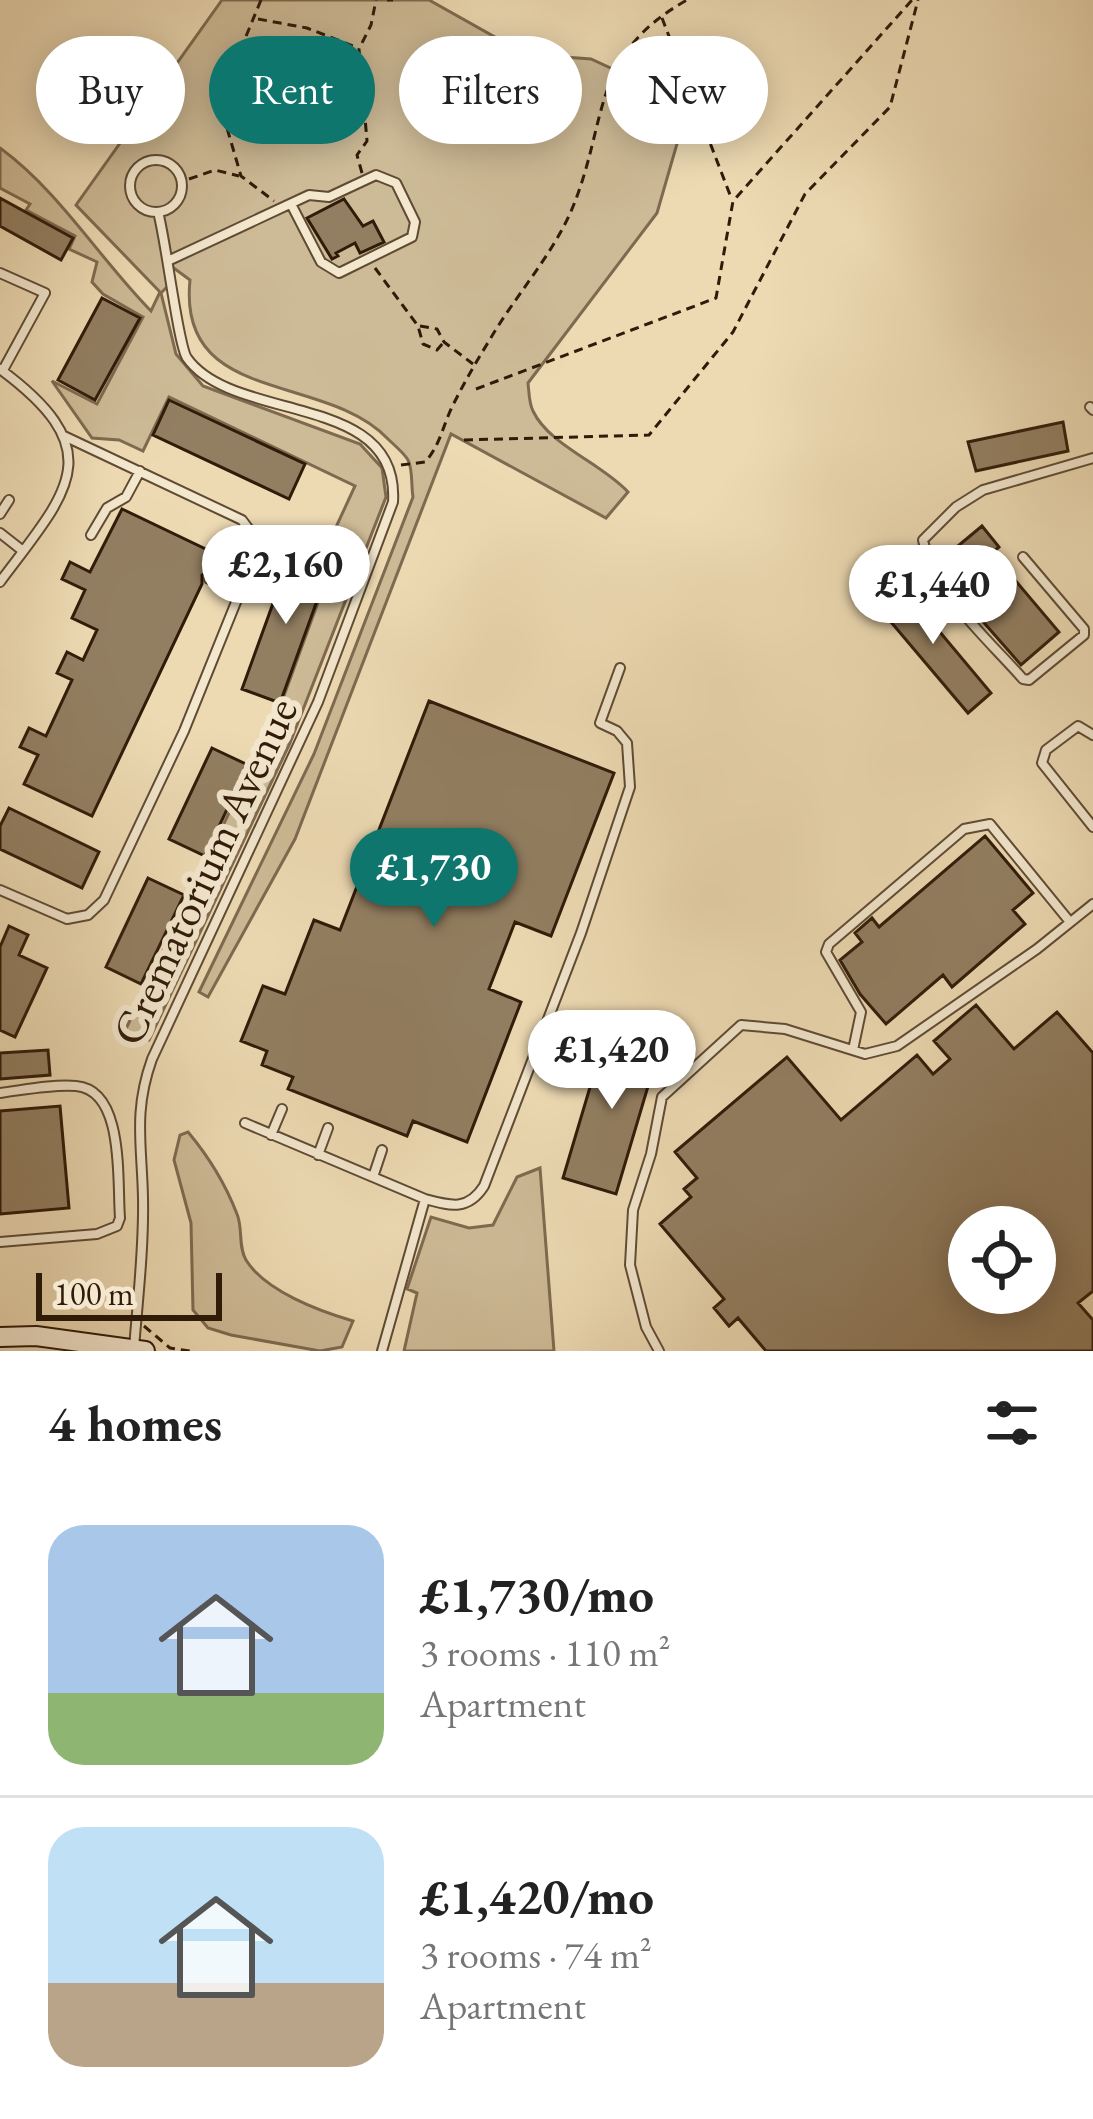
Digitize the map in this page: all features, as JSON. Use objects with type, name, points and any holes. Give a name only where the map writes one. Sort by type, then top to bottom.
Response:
[{"type":"main road","points":[[0,1337],[36,1336],[139,1350]]},
{"type":"lane","points":[[151,161],[167,163],[181,184],[177,201],[158,212],[142,208],[131,194],[131,177],[151,161]]},
{"type":"lane","points":[[170,260],[309,195],[328,197],[376,175],[396,183],[415,222],[412,237],[339,273],[321,262],[287,206]]},
{"type":"lane","points":[[158,212],[184,354],[208,382],[351,427],[383,458]]},
{"type":"lane","points":[[0,273],[45,293],[1,369],[41,406],[64,436],[72,460],[68,483],[56,506],[0,582]]},
{"type":"lane","points":[[0,890],[67,920],[88,915],[104,900],[184,731],[255,555],[251,532],[242,520],[64,436]]},
{"type":"lane","name":"Crematorium Avenue","points":[[139,1350],[140,1093],[318,703],[393,502],[394,479],[383,458]]},
{"type":"lane","points":[[1023,557],[1084,629],[1084,635],[1029,680],[1023,679],[961,608],[928,563],[923,540],[956,507],[983,490],[1093,458]]},
{"type":"lane","points":[[92,535],[106,508],[126,497],[140,471]]},
{"type":"lane","points":[[0,514],[9,500]]},
{"type":"lane","points":[[0,532],[23,551]]},
{"type":"lane","points":[[209,579],[243,592]]},
{"type":"lane","points":[[245,1123],[425,1199],[464,1206],[475,1201],[581,933],[630,787],[627,743],[600,723],[620,668]]},
{"type":"lane","points":[[1093,735],[1078,727],[1046,750],[1042,764],[1093,827]]},
{"type":"lane","points":[[853,1050],[861,1012],[829,962],[829,944],[964,829],[990,824],[1070,922]]},
{"type":"lane","points":[[659,1351],[646,1327],[630,1264],[633,1210],[652,1154],[662,1097],[741,1025],[785,1029],[865,1054],[897,1046],[1093,904]]},
{"type":"lane","points":[[0,1093],[78,1085],[99,1094],[111,1113],[120,1218],[117,1226],[97,1234],[0,1242]]},
{"type":"lane","points":[[271,1135],[282,1109]]},
{"type":"lane","points":[[318,1155],[328,1128]]},
{"type":"lane","points":[[373,1178],[382,1150]]},
{"type":"lane","points":[[382,1351],[425,1199]]},
{"type":"path","points":[[241,176],[227,128],[230,75],[261,0]]},
{"type":"path","points":[[366,36],[376,0]]},
{"type":"path","points":[[383,458],[412,466],[435,452],[451,408],[475,366],[563,229],[623,53],[635,37],[687,0]]},
{"type":"path","points":[[733,201],[915,0]]},
{"type":"path","points":[[464,440],[649,436],[733,332],[805,194],[890,107],[915,0]]},
{"type":"path","points":[[476,389],[716,298],[733,201],[662,17]]},
{"type":"path","points":[[255,18],[327,36]]},
{"type":"path","points":[[364,181],[357,155],[366,144]]},
{"type":"path","points":[[189,179],[215,170],[241,176],[287,206]]},
{"type":"path","points":[[368,259],[418,326],[422,344],[437,350],[444,342]]},
{"type":"path","points":[[418,326],[437,329],[444,342],[475,366]]},
{"type":"path","points":[[136,1325],[148,1326],[170,1348],[190,1351]]},
{"type":"shaded area","points":[[222,0],[429,0],[493,36],[399,36],[399,144],[582,144],[582,58],[606,66],[606,144],[677,144],[657,213],[528,383],[532,408],[551,434],[628,492],[606,518],[451,434],[295,839],[208,997],[199,992],[314,754],[413,497],[408,460],[361,418],[260,382],[230,368],[207,349],[192,320],[190,280],[167,263],[168,286],[161,293],[176,354],[203,386],[360,444],[382,468],[386,497],[290,743],[149,1040],[123,1035],[281,704],[332,564],[276,544],[273,534],[324,553],[355,486],[169,397],[143,451],[119,440],[92,438],[52,381],[97,404],[143,317],[103,294],[92,282],[97,262],[69,249],[75,236],[26,210],[30,204],[0,188],[0,148],[42,185],[151,311],[160,292],[76,205],[119,144],[185,144],[185,52]]},
{"type":"shaded area","points":[[188,1132],[232,1203],[246,1260],[279,1290],[353,1321],[342,1347],[320,1351],[231,1335],[208,1328],[193,1310],[191,1223],[174,1160],[180,1135]]},
{"type":"shaded area","points":[[540,1168],[554,1351],[404,1351],[417,1293],[407,1289],[431,1217],[469,1228],[493,1225],[517,1177]]},
{"type":"building","points":[[0,198],[73,238],[61,260],[0,226]]},
{"type":"building","points":[[344,199],[363,226],[373,221],[384,242],[360,253],[355,243],[332,259],[307,218]]},
{"type":"building","points":[[102,298],[140,318],[95,400],[58,380]]},
{"type":"building","points":[[169,400],[305,464],[289,499],[153,435]]},
{"type":"building","points":[[1063,422],[1068,451],[976,471],[968,442]]},
{"type":"building","points":[[122,509],[216,554],[209,571],[202,575],[202,584],[92,816],[24,784],[38,755],[20,747],[29,728],[46,736],[72,680],[57,673],[67,652],[83,660],[97,630],[72,618],[85,590],[62,579],[70,562],[90,572]]},
{"type":"building","points":[[982,526],[999,547],[992,553],[1059,632],[1021,665],[957,592],[968,582],[946,556]]},
{"type":"building","points":[[292,551],[330,565],[280,703],[242,689]]},
{"type":"building","points":[[898,582],[991,693],[968,713],[874,602]]},
{"type":"building","points":[[429,701],[614,773],[551,936],[515,922],[489,989],[521,1002],[467,1142],[413,1121],[407,1136],[288,1089],[293,1077],[262,1065],[267,1051],[241,1041],[263,986],[285,994],[314,920],[340,930]]},
{"type":"building","points":[[212,748],[248,765],[205,856],[169,839]]},
{"type":"building","points":[[9,808],[99,852],[82,888],[0,849],[0,826]]},
{"type":"building","points":[[985,836],[1033,893],[1013,910],[1025,924],[952,987],[943,975],[886,1024],[860,994],[840,960],[862,942],[855,933],[872,918],[879,927]]},
{"type":"building","points":[[148,878],[184,895],[141,984],[106,967]]},
{"type":"building","points":[[9,926],[28,935],[19,955],[47,968],[15,1037],[0,1030],[0,947]]},
{"type":"building","points":[[976,1005],[1014,1049],[1057,1012],[1093,1053],[1093,1291],[1078,1303],[1093,1320],[1093,1351],[766,1351],[738,1318],[729,1326],[714,1308],[724,1299],[660,1224],[691,1197],[684,1189],[697,1178],[675,1152],[787,1057],[841,1120],[917,1055],[933,1074],[950,1059],[934,1041]]},
{"type":"building","points":[[607,1030],[660,1046],[616,1194],[563,1178]]},
{"type":"building","points":[[48,1050],[50,1075],[0,1079],[0,1053]]},
{"type":"building","points":[[60,1106],[69,1208],[0,1214],[0,1111]]}]
